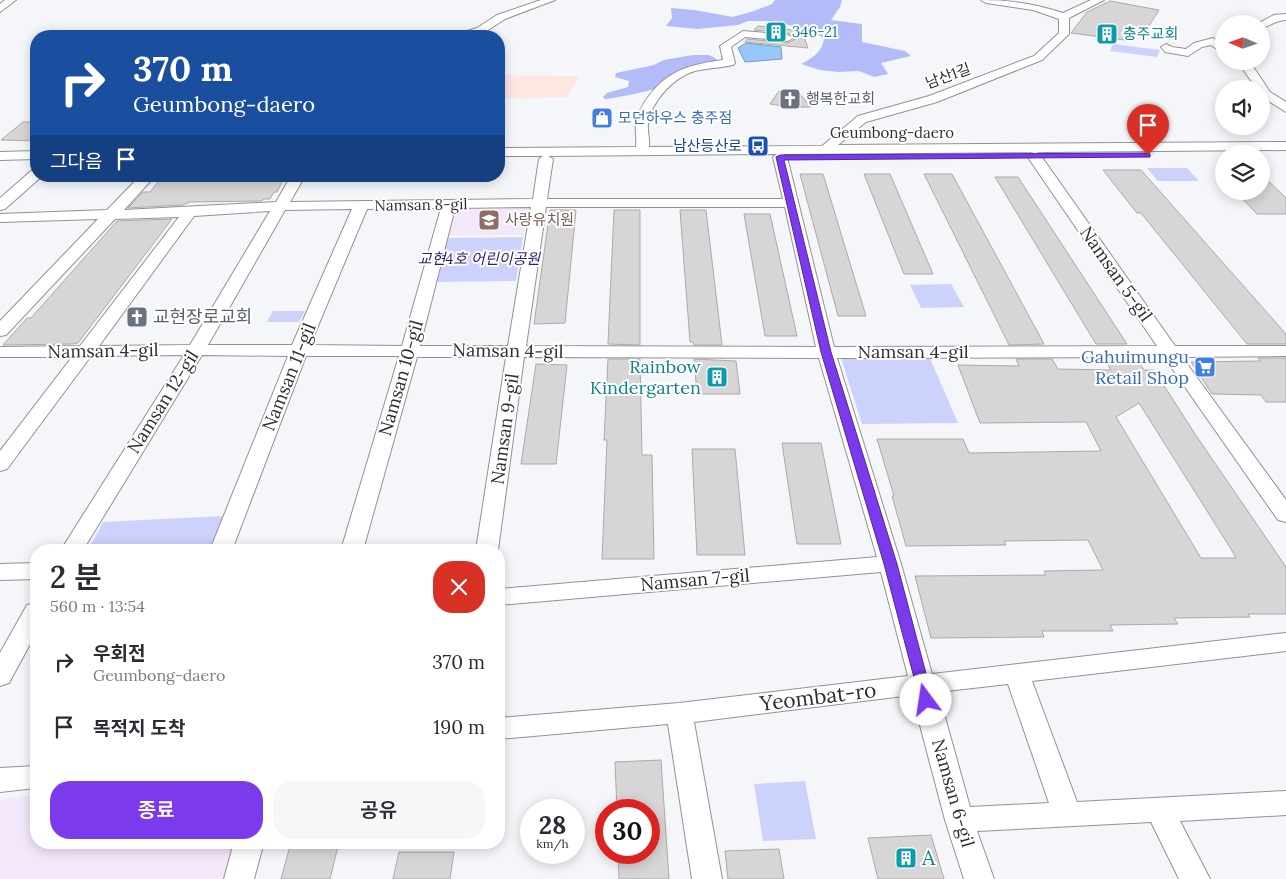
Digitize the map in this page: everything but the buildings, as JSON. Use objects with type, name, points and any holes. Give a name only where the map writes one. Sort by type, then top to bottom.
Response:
[{"type":"street","points":[[0,9],[10,0]]},
{"type":"street","points":[[481,30],[501,17],[550,0]]},
{"type":"street","points":[[986,0],[1035,7],[1064,17],[1099,0]]},
{"type":"street","name":"남산1길","points":[[825,150],[862,120],[932,99],[1041,57],[1064,34],[1064,17]]},
{"type":"street","points":[[1270,21],[1278,17],[1286,17]]},
{"type":"street","points":[[642,151],[644,147],[642,123],[648,103],[679,74],[702,67],[729,63],[725,46],[743,34],[788,38]]},
{"type":"street","points":[[1166,47],[1169,50],[1188,53],[1198,45],[1212,41],[1215,37]]},
{"type":"street","points":[[1250,70],[1266,94],[1286,108]]},
{"type":"street","name":"Geumbong-daero","points":[[505,152],[1284,147]]},
{"type":"street","name":"Geumbong-daero","points":[[1270,151],[1284,147]]},
{"type":"street","points":[[0,156],[30,155]]},
{"type":"street","name":"Geumbong-daero","points":[[505,160],[1215,155]]},
{"type":"street","name":"Namsan 5-gil","points":[[1034,156],[1286,515]]},
{"type":"street","name":"Namsan 6-gil","points":[[780,157],[826,352],[890,564],[959,820],[979,879]]},
{"type":"street","name":"Namsan 9-gil","points":[[488,544],[546,159]]},
{"type":"street","points":[[0,163],[30,163]]},
{"type":"street","points":[[0,206],[30,179]]},
{"type":"street","points":[[0,330],[142,182]]},
{"type":"street","name":"Namsan 12-gil","points":[[76,544],[196,350],[294,182]]},
{"type":"street","name":"Namsan 8-gil","points":[[0,218],[190,212],[279,206],[538,202],[790,203]]},
{"type":"street","name":"Namsan 10-gil","points":[[354,544],[410,350],[449,204]]},
{"type":"street","name":"Namsan 11-gil","points":[[223,544],[299,350],[361,206]]},
{"type":"street","points":[[0,465],[190,212]]},
{"type":"street","name":"Namsan 4-gil","points":[[0,352],[196,350],[516,352],[1286,351]]},
{"type":"street","name":"Namsan 7-gil","points":[[505,596],[890,564]]},
{"type":"street","points":[[0,572],[30,571]]},
{"type":"street","points":[[0,676],[28,640]]},
{"type":"street","name":"Yeombat-ro","points":[[505,728],[680,713],[1286,642]]},
{"type":"street","points":[[1018,674],[1068,815]]},
{"type":"street","points":[[680,713],[707,879]]},
{"type":"street","points":[[0,780],[30,778]]},
{"type":"street","points":[[959,820],[1286,803]]},
{"type":"street","points":[[1159,810],[1195,879]]},
{"type":"street","points":[[239,879],[247,849]]},
{"type":"shaded area","points":[[775,0],[842,0],[840,7],[831,20],[862,24],[862,42],[905,51],[911,56],[881,63],[888,74],[874,77],[859,71],[838,72],[820,70],[801,64],[817,54],[822,47],[824,38],[808,30],[774,21],[748,21],[738,25],[697,29],[666,26],[672,18],[671,8],[733,17],[772,4]]},
{"type":"shaded area","points":[[746,43],[781,47],[782,59],[745,62],[738,48]]},
{"type":"shaded area","points":[[693,55],[709,55],[717,60],[678,72],[655,89],[609,99],[603,97],[607,93],[628,87],[629,81],[615,77],[616,73],[654,65],[664,60]]},
{"type":"shaded area","points":[[505,75],[579,76],[567,97],[505,99]]},
{"type":"shaded area","name":"사랑유치원","points":[[529,205],[524,235],[446,235],[455,206]]},
{"type":"shaded area","points":[[30,796],[30,849],[232,849],[223,879],[0,879],[0,799]]},
{"type":"green space","points":[[1113,44],[1160,50],[1157,57],[1110,51]]},
{"type":"green space","points":[[1147,168],[1187,168],[1199,181],[1158,181]]},
{"type":"green space","name":"교현4호 어린이공원","points":[[523,237],[516,281],[435,282],[447,238]]},
{"type":"green space","points":[[951,284],[964,307],[921,308],[910,285]]},
{"type":"green space","points":[[273,311],[305,311],[299,322],[267,322]]},
{"type":"green space","points":[[929,356],[958,423],[862,424],[841,358]]},
{"type":"green space","points":[[224,516],[212,544],[91,544],[103,522]]},
{"type":"green space","points":[[805,781],[816,839],[763,841],[754,784]]},
{"type":"place","name":"346-21","points":[[776,32]]},
{"type":"place","name":"충주교회","points":[[1107,34]]},
{"type":"place","name":"행복한교회","points":[[790,99]]},
{"type":"place","name":"모던하우스 충주점","points":[[602,118]]},
{"type":"place","name":"남산등산로","points":[[758,146]]},
{"type":"place","name":"사랑유치원","points":[[489,220]]},
{"type":"place","name":"교현장로교회","points":[[137,317]]},
{"type":"place","name":"Gahuimungu Retail Shop","points":[[1205,367]]},
{"type":"place","name":"Rainbow Kindergarten","points":[[717,377]]},
{"type":"place","name":"A","points":[[906,858]]},
{"type":"route","points":[[926,700],[890,564],[826,352],[780,157],[1148,155]]}]
